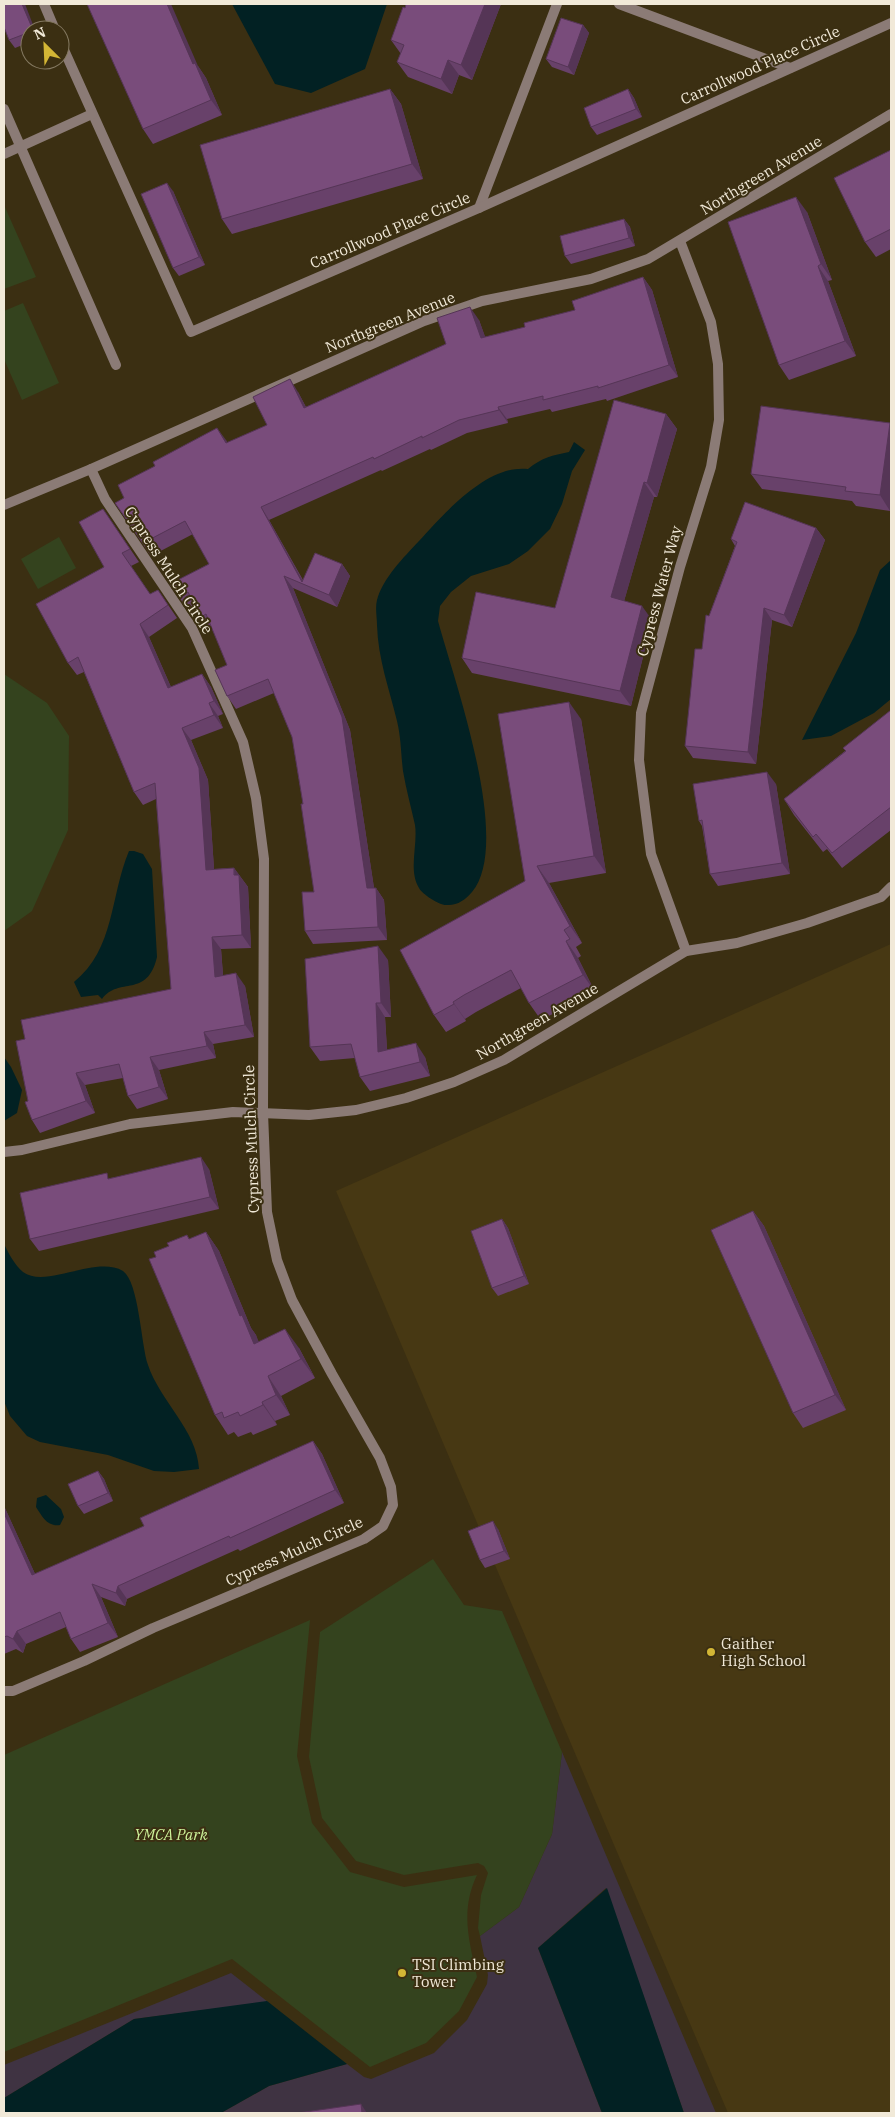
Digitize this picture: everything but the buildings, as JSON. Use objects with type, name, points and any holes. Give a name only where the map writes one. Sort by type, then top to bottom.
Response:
[{"type":"street","points":[[44,4],[51,20]]},
{"type":"street","points":[[479,208],[557,4]]},
{"type":"street","points":[[619,4],[790,68]]},
{"type":"street","name":"Carrollwood Place Circle","points":[[70,64],[191,332],[479,208],[891,23]]},
{"type":"street","points":[[4,109],[116,365]]},
{"type":"street","points":[[4,154],[92,114]]},
{"type":"street","name":"Northgreen Avenue","points":[[4,505],[91,469],[424,321],[482,301],[591,279],[648,259],[891,114]]},
{"type":"street","name":"Cypress Water Way","points":[[680,241],[711,322],[718,364],[719,420],[711,466],[680,567],[642,713],[639,760],[652,854],[686,951]]},
{"type":"street","name":"Cypress Mulch Circle","points":[[4,1691],[13,1691],[75,1665],[153,1628],[364,1539],[383,1526],[393,1505],[390,1487],[380,1458],[292,1300],[277,1260],[267,1212],[263,1113],[264,859],[256,798],[243,742],[192,628],[105,499],[91,469]]},
{"type":"street","name":"Northgreen Avenue","points":[[4,1152],[22,1150],[130,1124],[234,1112],[309,1115],[356,1110],[406,1098],[454,1082],[504,1060],[686,951],[737,943],[807,923],[880,897],[891,888]]},
{"type":"shaded area","name":"Gaither High School","points":[[891,944],[891,2113],[728,2113],[336,1191]]},
{"type":"shaded area","points":[[562,1752],[716,2113],[684,2113],[606,1888],[538,1948],[602,2113],[221,2113],[269,2086],[347,2064],[364,2077],[371,2079],[434,2053],[467,2020],[487,1984],[488,1975],[480,1936],[519,1907],[552,1834]]},
{"type":"shaded area","points":[[231,1973],[268,2002],[134,2019],[4,2098],[4,2065]]},
{"type":"green space","points":[[4,205],[36,277],[4,289]]},
{"type":"green space","points":[[23,303],[59,383],[22,400],[4,359],[4,311]]},
{"type":"green space","points":[[59,537],[76,568],[38,589],[21,559]]},
{"type":"green space","points":[[4,674],[47,703],[69,736],[68,830],[32,911],[4,931]]},
{"type":"green space","points":[[433,1559],[464,1605],[502,1611],[562,1752],[552,1834],[519,1907],[480,1936],[478,1928],[481,1895],[488,1873],[484,1866],[478,1863],[404,1875],[356,1861],[322,1818],[309,1757],[320,1632]]},
{"type":"green space","name":"YMCA Park","points":[[310,1620],[297,1756],[312,1823],[350,1872],[404,1887],[477,1875],[472,1888],[467,1913],[469,1938],[477,1977],[459,2011],[426,2043],[370,2067],[232,1959],[4,2052],[4,1755]]},
{"type":"water","points":[[232,4],[387,4],[365,69],[311,93],[275,84]]},
{"type":"water","points":[[574,442],[585,450],[572,471],[562,504],[550,529],[528,551],[509,564],[471,576],[451,592],[440,606],[438,621],[467,720],[476,760],[483,800],[486,837],[483,869],[472,892],[464,900],[450,905],[443,905],[419,888],[414,873],[415,825],[403,771],[398,727],[379,650],[377,600],[384,584],[401,561],[441,518],[468,493],[482,482],[497,474],[528,469],[547,457],[569,452]]},
{"type":"water","points":[[891,560],[891,699],[874,713],[831,736],[802,740],[856,633],[880,570]]},
{"type":"water","points":[[129,851],[143,854],[152,869],[157,957],[147,978],[140,983],[116,989],[109,992],[102,999],[98,995],[81,997],[74,982],[87,969],[97,954],[104,938]]},
{"type":"water","points":[[4,1057],[22,1090],[17,1113],[4,1121]]},
{"type":"water","points":[[4,1244],[20,1269],[33,1276],[44,1277],[99,1267],[112,1267],[123,1271],[133,1288],[148,1365],[161,1391],[192,1441],[199,1469],[174,1472],[154,1471],[108,1455],[40,1442],[27,1436],[10,1416],[4,1401]]},
{"type":"water","points":[[46,1495],[61,1509],[64,1517],[60,1525],[48,1523],[36,1507],[37,1498]]},
{"type":"water","points":[[607,1888],[684,2113],[602,2113],[538,1948]]},
{"type":"water","points":[[267,2001],[347,2064],[269,2086],[221,2113],[4,2113],[4,2098],[134,2019]]},
{"type":"place","name":"Gaither High School","points":[[711,1652]]},
{"type":"place","name":"TSI Climbing Tower","points":[[402,1973]]}]
